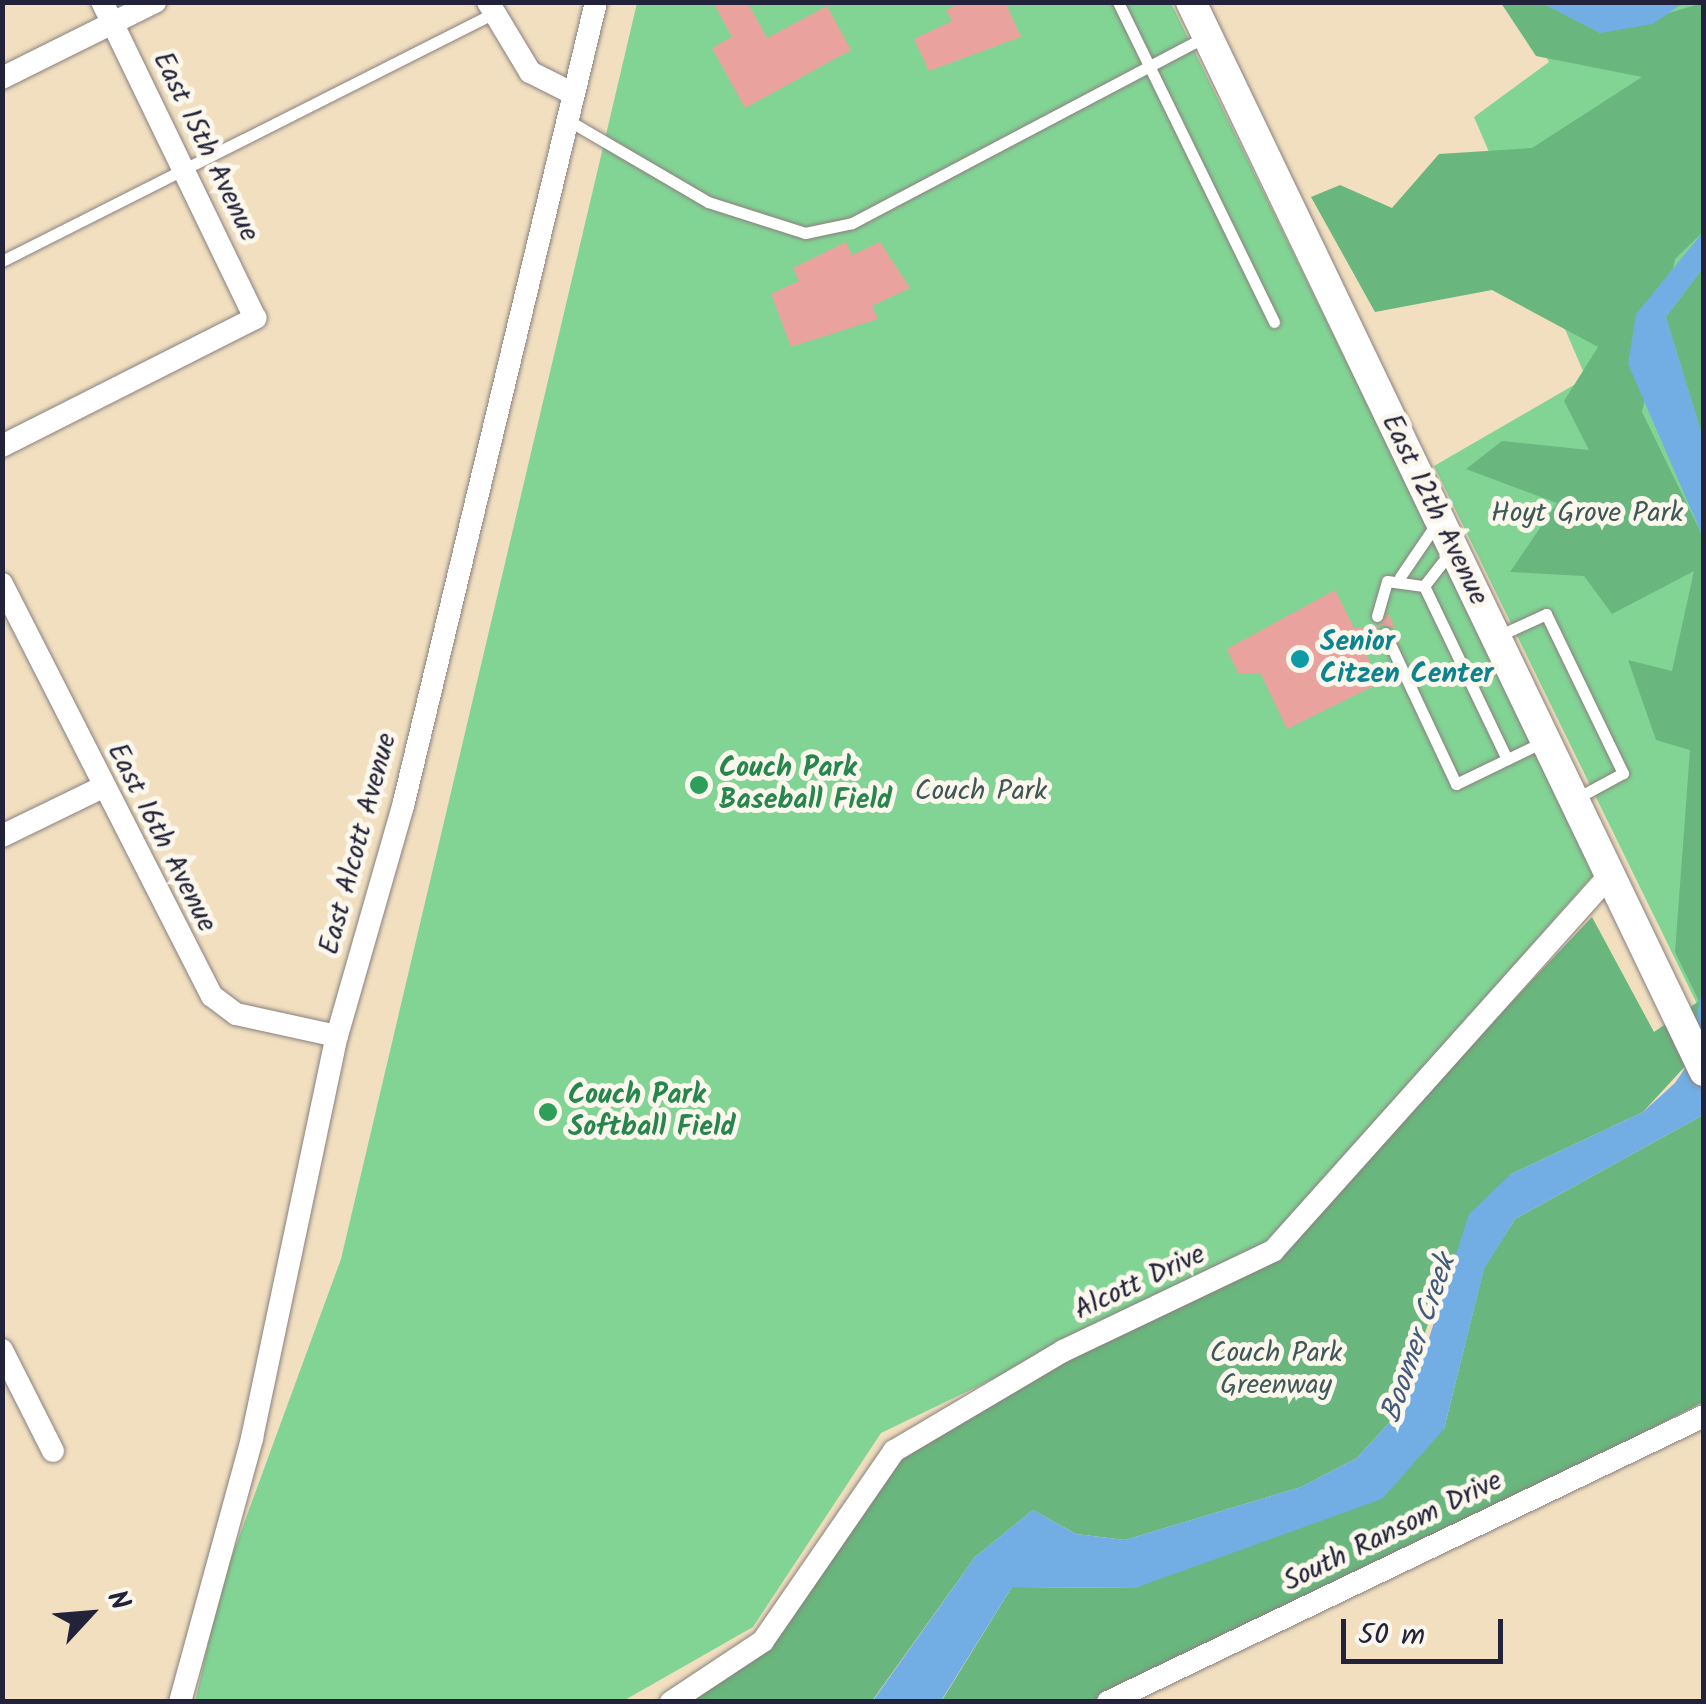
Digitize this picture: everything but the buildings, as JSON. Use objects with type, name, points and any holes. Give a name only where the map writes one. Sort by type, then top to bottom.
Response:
[{"type":"street","name":"East 15th Avenue","points":[[2,446],[255,318],[102,2]]},
{"type":"street","points":[[2,78],[155,2]]},
{"type":"street","name":"East Alcott Avenue","points":[[180,1702],[252,1438],[337,1036],[403,806],[596,2]]},
{"type":"street","name":"East 12th Avenue","points":[[1191,2],[1704,1071]]},
{"type":"street","points":[[491,8],[530,72],[572,93]]},
{"type":"street","name":"East 16th Avenue","points":[[2,584],[101,788],[212,996],[236,1014],[337,1036]]},
{"type":"street","points":[[2,836],[101,788]]},
{"type":"street","name":"Alcott Drive","points":[[671,1702],[763,1642],[894,1451],[1064,1352],[1272,1251],[1609,876]]},
{"type":"street","points":[[2,1350],[53,1451]]},
{"type":"street","name":"South Ransom Drive","points":[[1108,1702],[1704,1416]]},
{"type":"lane","points":[[1118,2],[1274,322]]},
{"type":"lane","points":[[2,261],[491,8]]},
{"type":"lane","points":[[566,119],[708,202],[805,233],[852,223],[1207,36]]},
{"type":"lane","points":[[1376,616],[1377,593],[1400,577],[1438,520]]},
{"type":"lane","points":[[1424,586],[1452,550]]},
{"type":"lane","points":[[1400,577],[1424,586],[1507,760]]},
{"type":"lane","points":[[1494,638],[1546,614],[1624,774],[1572,800]]},
{"type":"lane","points":[[1385,633],[1456,784],[1544,741]]},
{"type":"green space","name":"Couch Park","points":[[637,3],[1171,3],[1596,872],[1265,1248],[881,1433],[753,1627],[623,1701],[195,1702],[221,1586],[341,1259]]},
{"type":"green space","name":"Couch Park Greenway","points":[[1501,3],[1542,3],[1600,33],[1703,3],[1703,232],[1675,259],[1642,412],[1703,537],[1704,981],[1690,1061],[1643,1112],[1511,1174],[1446,1272],[1397,1414],[1357,1458],[1301,1487],[1125,1540],[1076,1534],[1033,1510],[975,1557],[872,1701],[662,1702],[763,1641],[831,1533],[930,1424],[1301,1224],[1592,917],[1654,1032],[1699,1001],[1675,952],[1690,750],[1656,740],[1628,660],[1672,671],[1694,571],[1612,614],[1584,576],[1510,572],[1557,503],[1466,469],[1502,441],[1589,450],[1564,401],[1598,347],[1492,290],[1375,312],[1311,197],[1340,185],[1392,208],[1439,154],[1532,148],[1642,77],[1536,56]]},
{"type":"green space","name":"Hoyt Grove Park","points":[[1514,3],[1703,3],[1703,1016],[1434,466],[1586,378],[1474,117],[1549,62]]},
{"type":"green space","points":[[1703,268],[1703,438],[1666,317]]},
{"type":"green space","points":[[1703,1115],[1703,1402],[1125,1701],[941,1702],[1012,1587],[1135,1588],[1444,1429],[1484,1268],[1515,1219]]},
{"type":"water","points":[[1542,3],[1683,3],[1653,24],[1600,33]]},
{"type":"water","points":[[1703,232],[1703,268],[1666,317],[1703,438],[1703,537],[1628,364],[1636,314]]},
{"type":"water","points":[[1703,981],[1703,1115],[1515,1219],[1484,1269],[1444,1429],[1382,1499],[1135,1588],[1012,1587],[941,1701],[872,1702],[975,1557],[1033,1510],[1076,1534],[1125,1540],[1301,1487],[1357,1458],[1397,1414],[1421,1363],[1469,1214],[1511,1174],[1643,1112],[1675,1083],[1690,1061]]},
{"type":"place","name":"Senior Citzen Center","points":[[1300,659]]},
{"type":"place","name":"Couch Park Baseball Field","points":[[699,785]]},
{"type":"place","name":"Couch Park Softball Field","points":[[548,1112]]},
{"type":"water label","name":"Boomer Creek","points":[[1419,1339]]}]
